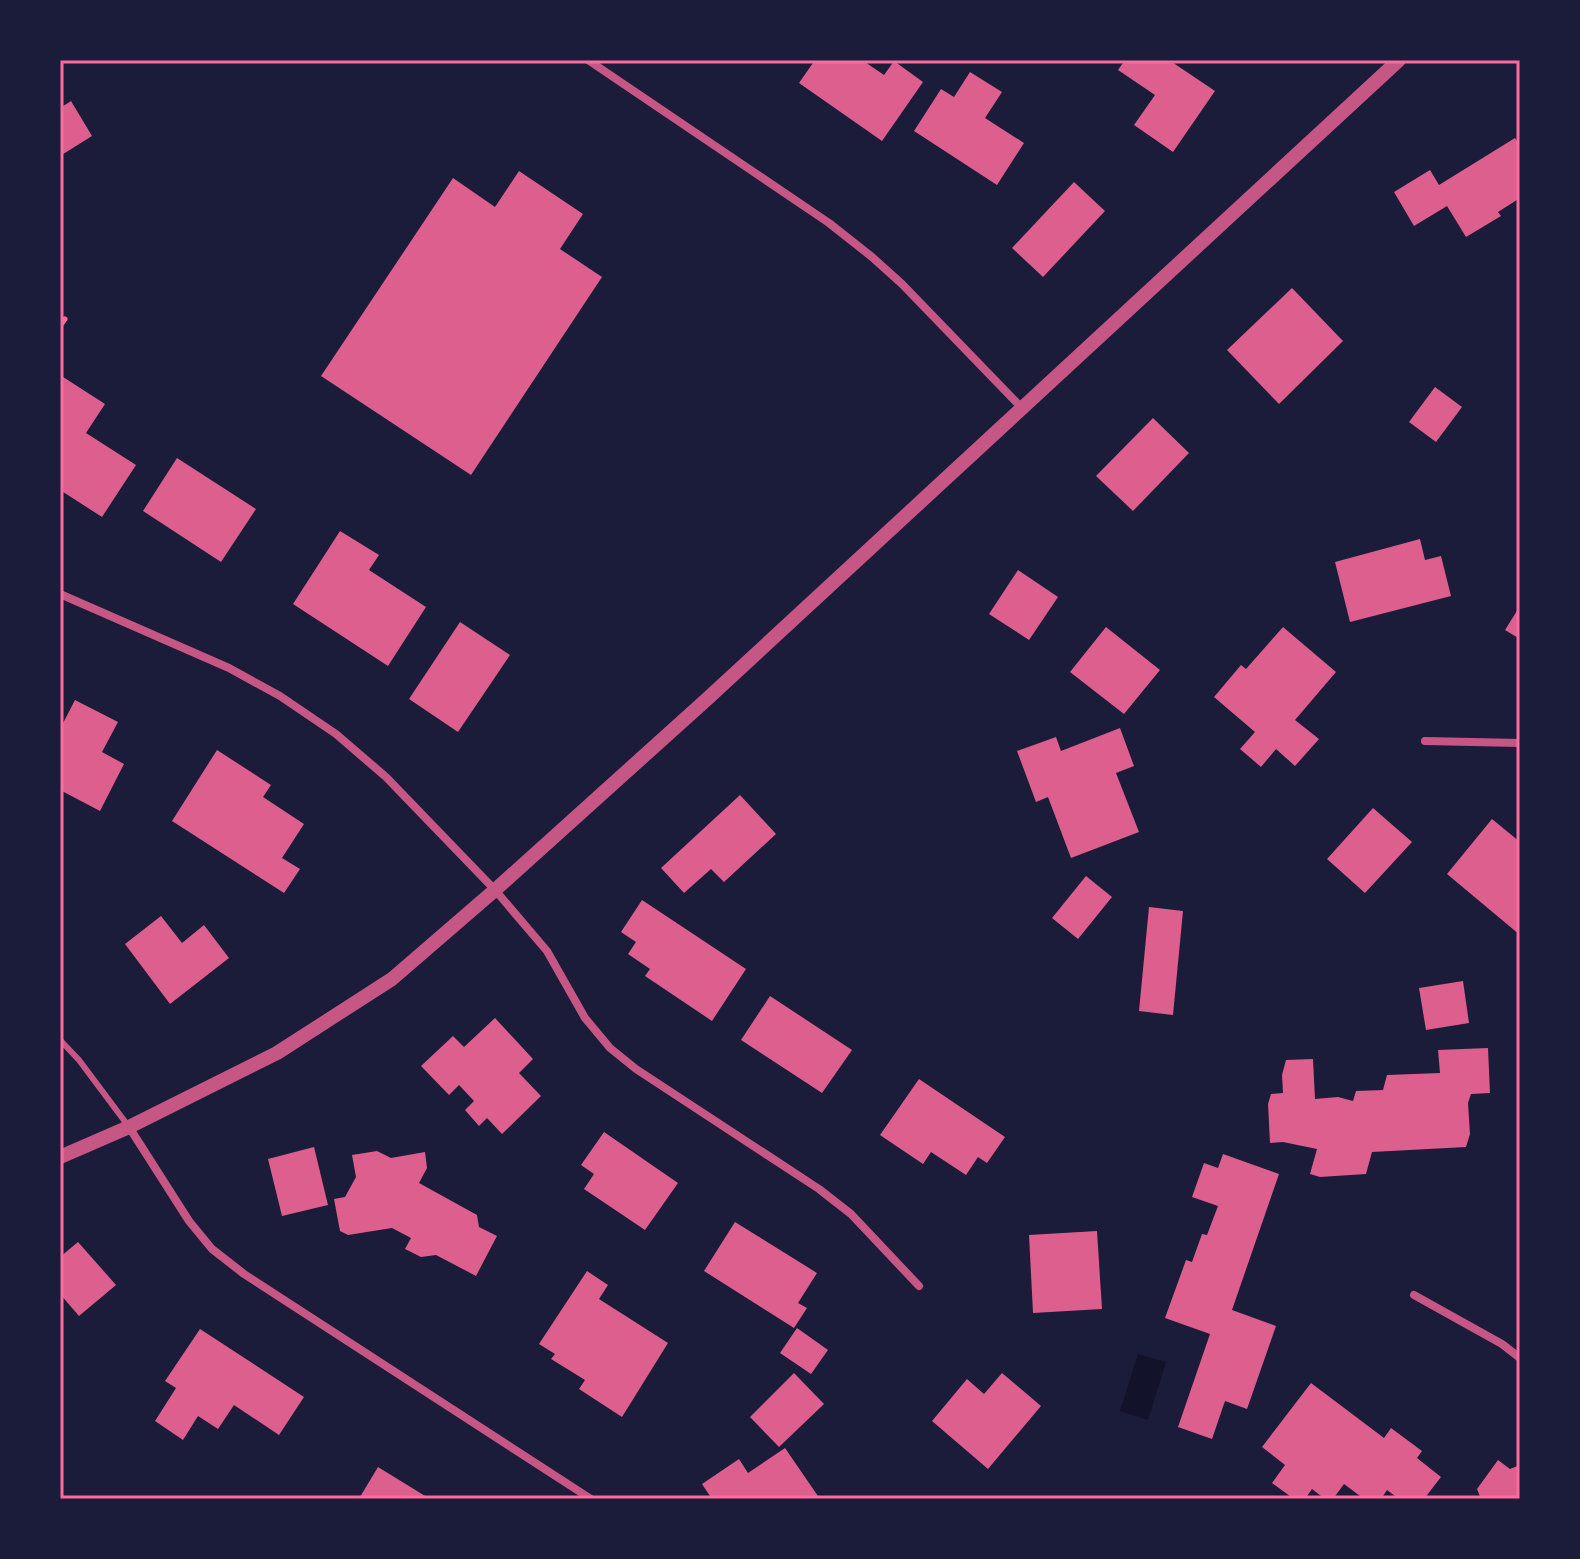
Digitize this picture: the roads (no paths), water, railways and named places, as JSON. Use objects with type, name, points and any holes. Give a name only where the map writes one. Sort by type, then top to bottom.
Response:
[{"type":"street","points":[[588,60],[829,223],[872,257],[1021,407]]},
{"type":"street","points":[[60,1157],[129,1127],[277,1053],[392,979],[495,890],[816,598],[1399,60]]},
{"type":"street","points":[[60,594],[229,668],[280,696],[336,734],[386,777],[495,890],[547,951],[585,1018],[610,1048],[636,1069],[819,1189],[851,1214],[919,1286]]},
{"type":"street","points":[[1425,741],[1520,743]]},
{"type":"street","points":[[129,1127],[189,1221],[212,1249],[244,1274],[591,1499]]},
{"type":"street","points":[[1414,1295],[1502,1344],[1520,1358]]},
{"type":"lane","points":[[60,1040],[79,1060],[129,1127]]}]
